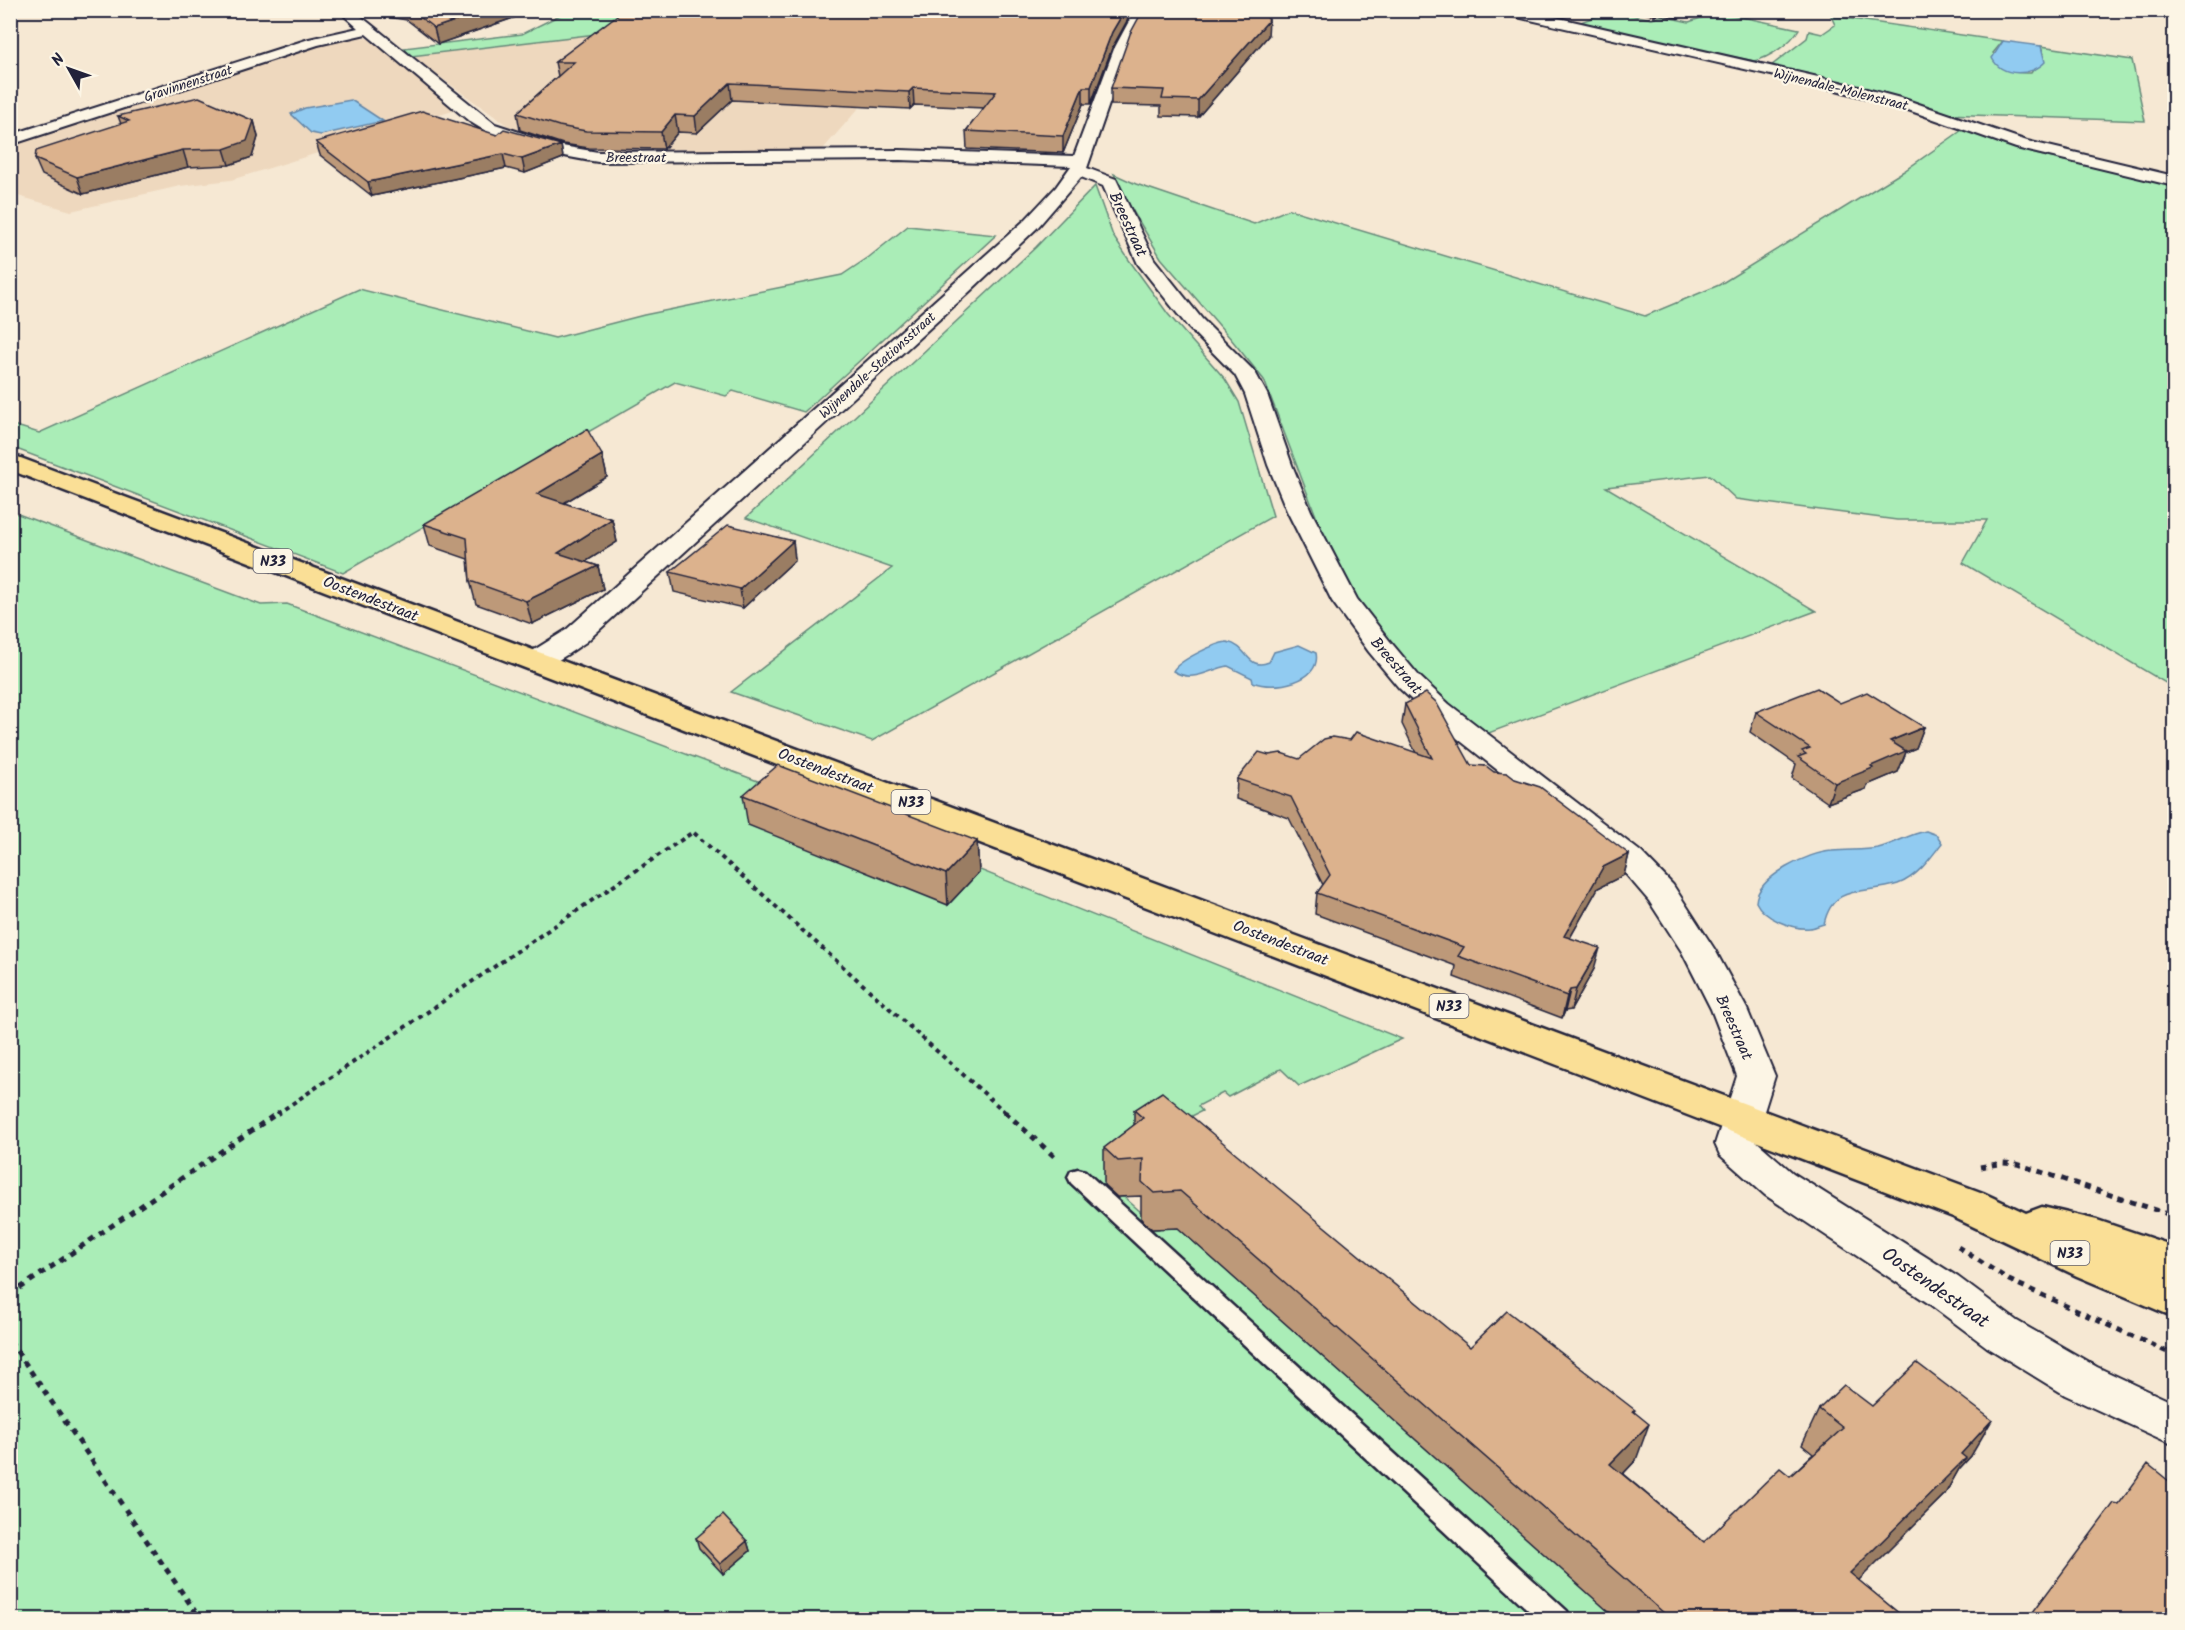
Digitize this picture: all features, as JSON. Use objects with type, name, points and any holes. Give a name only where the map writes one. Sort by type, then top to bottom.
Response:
[{"type":"main road","name":"Oostendestraat","points":[[10,461],[1968,1204],[2092,1263],[2175,1298]]},
{"type":"main road","name":"Oostendestraat","points":[[1968,1204],[2097,1238],[2175,1264]]},
{"type":"street","name":"Breestraat","points":[[344,10],[475,118],[511,136],[560,152],[598,157],[905,155],[1023,158],[1079,166],[1110,183],[1145,260],[1195,323],[1244,372],[1256,394],[1280,465],[1299,511],[1322,558],[1346,601],[1379,646],[1409,682],[1439,710],[1630,859],[1661,893],[1698,950],[1729,1009],[1756,1076],[1742,1118]]},
{"type":"street","name":"Wijnendale-Stationsstraat","points":[[536,661],[576,636],[1031,224],[1079,166],[1120,49],[1142,10]]},
{"type":"street","name":"Wijnendale-Molenstraat","points":[[1504,10],[1857,91],[1899,102],[2022,145],[2175,181]]},
{"type":"street","name":"Gravinnenstraat","points":[[10,140],[314,42],[367,30]]},
{"type":"street","name":"Oostendestraat","points":[[1742,1118],[1734,1144],[1779,1184],[1925,1278],[2002,1334],[2081,1381],[2175,1425]]},
{"type":"lane","points":[[1078,1177],[1558,1620]]},
{"type":"path","points":[[10,1295],[693,832],[1078,1177]]},
{"type":"path","points":[[10,1341],[201,1620]]},
{"type":"shaded area","points":[[734,10],[873,92],[823,149],[603,150],[547,140],[508,126],[411,56],[631,30]]},
{"type":"shaded area","points":[[359,37],[375,40],[456,110],[231,180],[180,186],[71,211],[11,194],[10,144],[337,39]]},
{"type":"green space","points":[[568,11],[734,11],[631,30],[411,56],[404,48],[522,34]]},
{"type":"green space","points":[[1611,11],[1652,19],[1661,16],[1689,22],[1718,12],[1799,29],[1779,49],[1754,61],[1575,24]]},
{"type":"green space","points":[[1831,16],[2003,41],[1993,53],[2005,67],[2018,73],[2031,73],[2044,54],[2041,46],[2132,60],[2145,121],[1944,114],[1777,70],[1771,66],[1807,38],[1809,31],[1822,34],[1835,25]]},
{"type":"green space","points":[[1965,128],[2035,154],[2174,186],[2174,688],[1963,563],[1987,520],[1897,520],[1736,499],[1710,475],[1606,487],[1816,611],[1486,734],[1436,694],[1388,641],[1356,597],[1329,550],[1264,380],[1161,258],[1128,203],[1114,174],[1136,184],[1254,224],[1289,209],[1645,316],[1719,285],[1904,171]]},
{"type":"green space","points":[[1095,186],[1113,236],[1129,260],[1168,314],[1225,379],[1239,402],[1273,516],[872,741],[731,692],[892,568],[746,518],[1036,247]]},
{"type":"green space","points":[[908,226],[996,235],[804,412],[733,391],[726,396],[675,382],[343,573],[11,447],[10,424],[39,433],[359,289],[555,338],[644,315],[842,275]]},
{"type":"green space","points":[[10,511],[261,605],[287,604],[763,783],[1402,1039],[1299,1086],[1281,1069],[1228,1097],[1223,1093],[1198,1106],[1202,1111],[1182,1121],[1106,1184],[1106,1192],[1113,1198],[1124,1197],[1143,1214],[1140,1223],[1148,1230],[1159,1229],[1165,1216],[1618,1619],[11,1619]]},
{"type":"water","points":[[2003,41],[2041,46],[2045,62],[2025,72],[2017,73],[2003,69],[1992,58]]},
{"type":"water","points":[[351,100],[383,121],[321,135],[311,133],[291,114],[305,108]]},
{"type":"water","points":[[1227,642],[1240,648],[1251,661],[1256,663],[1269,662],[1274,652],[1299,645],[1316,653],[1316,663],[1312,671],[1294,682],[1272,685],[1253,682],[1252,678],[1228,666],[1195,676],[1181,675],[1173,671],[1197,653]]},
{"type":"water","points":[[1926,831],[1937,835],[1942,843],[1917,872],[1898,884],[1852,892],[1843,896],[1828,911],[1824,924],[1810,928],[1787,925],[1765,913],[1756,902],[1765,884],[1774,875],[1798,861],[1822,852],[1878,848]]},
{"type":"building","points":[[411,10],[487,10],[434,28]]},
{"type":"building","points":[[624,10],[1125,10],[1112,32],[1091,87],[1083,87],[1063,136],[966,131],[996,92],[913,88],[909,92],[730,83],[695,116],[675,115],[661,132],[586,131],[559,126],[517,113],[574,62],[555,62]]},
{"type":"building","points":[[1143,10],[1262,10],[1269,20],[1198,100],[1162,99],[1164,90],[1111,88],[1130,34]]},
{"type":"building","points":[[199,97],[254,121],[247,141],[224,149],[183,150],[77,177],[35,159],[36,151],[129,121],[118,116]]},
{"type":"building","points":[[422,111],[497,135],[504,129],[561,145],[522,159],[503,154],[368,182],[316,142]]},
{"type":"building","points":[[587,429],[602,455],[537,494],[612,519],[558,553],[598,566],[526,601],[470,581],[467,538],[424,524]]},
{"type":"building","points":[[728,525],[793,541],[740,589],[670,572]]},
{"type":"building","points":[[1817,688],[1840,703],[1867,692],[1924,727],[1890,741],[1906,751],[1871,766],[1873,768],[1835,783],[1798,757],[1806,754],[1802,751],[1810,748],[1756,712]]},
{"type":"building","points":[[1426,693],[1436,702],[1471,765],[1486,766],[1494,772],[1507,773],[1515,779],[1540,787],[1629,854],[1603,867],[1564,936],[1600,948],[1576,989],[1570,990],[1567,996],[1458,956],[1464,947],[1317,893],[1330,875],[1291,797],[1237,779],[1259,752],[1269,755],[1281,753],[1299,759],[1324,739],[1333,737],[1350,740],[1356,732],[1432,758],[1405,704]]},
{"type":"building","points":[[778,765],[977,841],[946,874],[743,795]]},
{"type":"building","points":[[1162,1092],[1470,1347],[1507,1311],[1635,1410],[1633,1411],[1649,1424],[1610,1464],[1704,1542],[1780,1468],[1790,1476],[1843,1428],[1819,1409],[1844,1385],[1872,1406],[1917,1363],[1992,1420],[1961,1454],[1966,1458],[1850,1573],[1907,1620],[1672,1620],[1180,1191],[1154,1193],[1142,1182],[1143,1159],[1118,1161],[1104,1148],[1143,1118],[1134,1110]]},
{"type":"building","points":[[2148,1464],[2175,1486],[2175,1620],[2027,1620],[2114,1503],[2119,1504]]},
{"type":"building","points":[[723,1515],[747,1541],[720,1564],[696,1538]]}]
